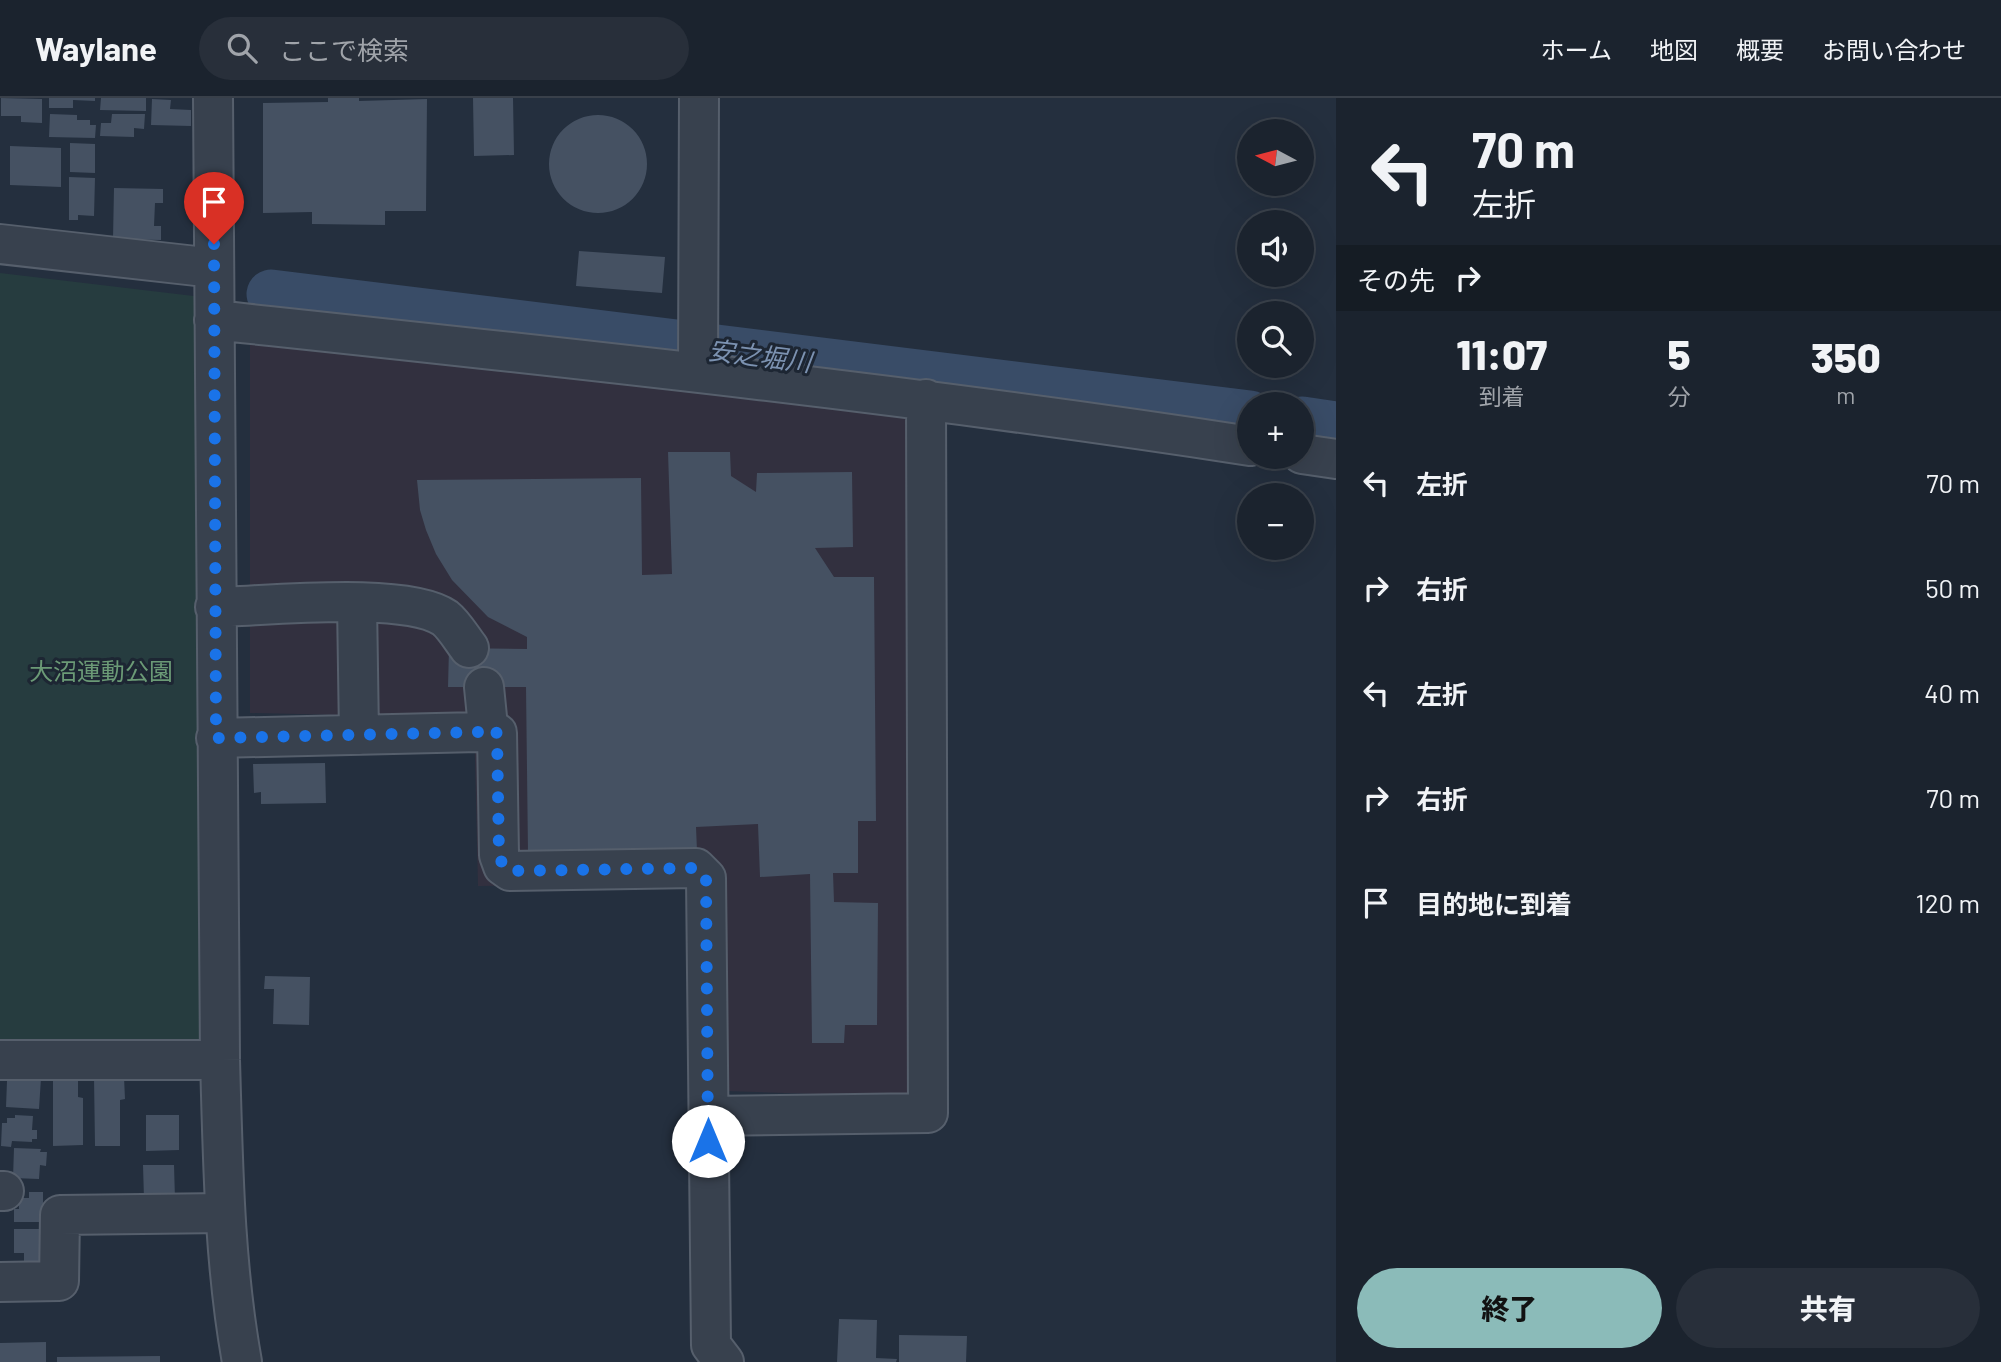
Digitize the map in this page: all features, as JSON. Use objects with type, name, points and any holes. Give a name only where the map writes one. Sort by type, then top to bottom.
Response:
[{"type":"street","points":[[213,98],[220,1060],[224,1213],[231,1299],[242,1362]]},
{"type":"street","points":[[698,372],[699,98]]},
{"type":"street","points":[[0,244],[214,268]]},
{"type":"street","points":[[214,320],[926,399],[1237,444]]},
{"type":"street","points":[[708,1116],[929,1113],[926,399]]},
{"type":"street","points":[[1314,456],[1336,459]]},
{"type":"street","points":[[215,607],[358,603],[419,606],[446,619],[469,648]]},
{"type":"street","points":[[358,603],[359,735]]},
{"type":"street","points":[[484,687],[488,727]]},
{"type":"street","points":[[216,738],[479,732],[488,727]]},
{"type":"street","points":[[488,727],[497,733],[499,855],[503,866],[510,871],[696,868],[706,878],[711,1345],[724,1362]]},
{"type":"street","points":[[0,1060],[220,1060]]},
{"type":"street","points":[[0,1282],[59,1281],[60,1215],[224,1213]]},
{"type":"shaded area","points":[[250,336],[903,411],[909,428],[911,1097],[725,1091],[724,884],[478,886],[474,718],[250,713]]},
{"type":"green space","name":"大沼運動公園","points":[[0,273],[202,297],[201,1042],[0,1044]]},
{"type":"building","points":[[1,98],[42,99],[42,123],[21,122],[21,116],[1,116]]},
{"type":"building","points":[[49,98],[95,98],[95,101],[73,100],[73,108],[49,108]]},
{"type":"building","points":[[101,98],[146,98],[146,111],[100,110]]},
{"type":"building","points":[[328,98],[359,98],[359,101],[427,99],[426,211],[385,211],[385,225],[312,224],[312,212],[263,213],[263,103],[328,102]]},
{"type":"building","points":[[473,98],[513,98],[514,155],[474,156]]},
{"type":"building","points":[[152,99],[171,100],[170,109],[191,110],[191,126],[151,125]]},
{"type":"building","points":[[50,114],[77,115],[77,120],[90,120],[90,125],[96,125],[95,138],[49,137]]},
{"type":"building","points":[[112,114],[145,114],[144,129],[134,128],[134,137],[100,136],[101,123],[111,123]]},
{"type":"building","points":[[598,115],[617,119],[633,129],[643,145],[647,164],[643,183],[633,199],[617,209],[598,213],[579,209],[563,199],[553,183],[549,164],[553,145],[563,129],[579,119]]},
{"type":"building","points":[[70,143],[95,144],[95,173],[70,172]]},
{"type":"building","points":[[10,146],[61,148],[61,187],[10,185]]},
{"type":"building","points":[[69,177],[95,178],[94,216],[78,215],[78,220],[69,220]]},
{"type":"building","points":[[114,188],[163,189],[163,203],[155,203],[154,226],[161,226],[161,240],[113,239]]},
{"type":"building","points":[[579,251],[665,257],[662,293],[576,286]]},
{"type":"building","points":[[668,452],[730,452],[731,476],[756,492],[757,473],[852,472],[853,547],[815,548],[834,577],[874,577],[876,821],[858,821],[858,873],[833,873],[834,902],[878,903],[877,1025],[845,1025],[844,1043],[812,1043],[810,874],[760,877],[758,824],[696,827],[697,851],[528,853],[526,687],[448,687],[449,648],[527,649],[527,637],[488,617],[452,580],[436,554],[426,530],[420,510],[417,480],[641,478],[642,575],[672,574]]},
{"type":"building","points":[[325,763],[326,803],[261,804],[261,792],[254,793],[253,764]]},
{"type":"building","points":[[265,976],[310,977],[309,1025],[273,1024],[274,989],[264,989]]},
{"type":"building","points":[[14,1076],[41,1078],[39,1109],[6,1107],[7,1081],[14,1081]]},
{"type":"building","points":[[94,1077],[124,1077],[125,1099],[120,1100],[120,1146],[95,1146]]},
{"type":"building","points":[[53,1079],[78,1079],[78,1097],[83,1098],[83,1145],[53,1146]]},
{"type":"building","points":[[15,1115],[33,1116],[32,1130],[37,1130],[37,1139],[32,1139],[32,1142],[12,1141],[11,1147],[1,1146],[2,1123],[7,1123],[7,1118],[15,1118]]},
{"type":"building","points":[[146,1115],[179,1115],[179,1150],[146,1151]]},
{"type":"building","points":[[14,1148],[41,1149],[40,1152],[47,1152],[46,1166],[40,1165],[39,1179],[13,1178]]},
{"type":"building","points":[[143,1165],[174,1165],[175,1199],[144,1199]]},
{"type":"building","points":[[29,1192],[43,1192],[43,1222],[14,1222],[14,1209],[19,1209],[19,1198],[29,1198]]},
{"type":"building","points":[[14,1229],[46,1229],[40,1267],[24,1267],[24,1253],[14,1253]]},
{"type":"building","points":[[839,1319],[877,1320],[876,1358],[897,1359],[896,1362],[837,1362]]},
{"type":"building","points":[[899,1335],[967,1336],[966,1362],[899,1362]]},
{"type":"building","points":[[46,1342],[46,1362],[0,1362],[0,1343]]},
{"type":"building","points":[[160,1356],[160,1362],[57,1362],[57,1357]]},
{"type":"waterway","name":"安之堀川","points":[[271,294],[1237,413]]},
{"type":"waterway","name":"安之堀川","points":[[1314,423],[1336,426]]},
{"type":"route","points":[[214,244],[216,738],[479,732],[488,727],[497,733],[499,855],[503,866],[510,871],[696,868],[706,878],[708,1141]]}]
